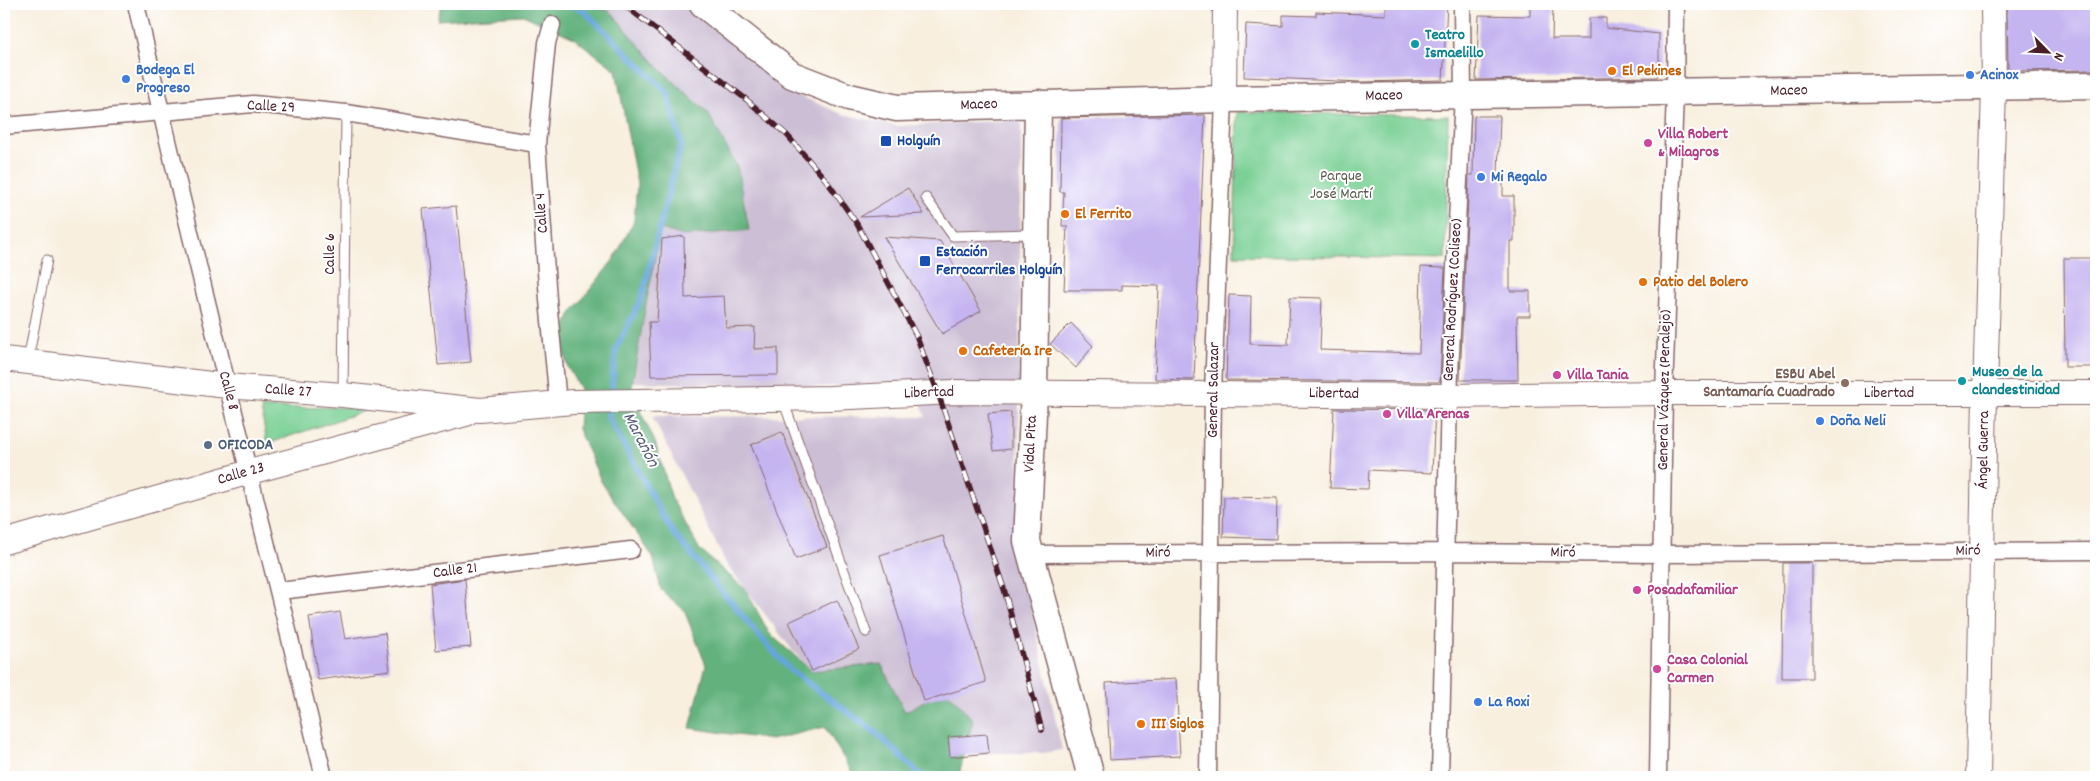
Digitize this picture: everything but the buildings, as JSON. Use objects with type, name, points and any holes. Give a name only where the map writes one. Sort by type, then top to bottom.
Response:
[{"type":"main road","name":"Maceo","points":[[703,4],[792,75],[849,98],[897,108],[1038,103],[1463,94],[1675,93],[2096,86]]},
{"type":"main road","name":"Vidal Pita","points":[[1038,103],[1034,393],[1027,541],[1091,777]]},
{"type":"street","name":"Calle 8","points":[[136,4],[226,386],[250,472],[324,777]]},
{"type":"street","name":"General Salazar","points":[[1208,777],[1213,393],[1224,99],[1225,4]]},
{"type":"street","name":"General Rodríguez (Coliseo)","points":[[1440,777],[1449,396],[1463,94],[1462,4]]},
{"type":"street","name":"General Vázquez (Peralejo)","points":[[1658,777],[1664,393],[1675,93],[1676,4]]},
{"type":"street","name":"Ángel Guerra","points":[[1978,777],[1985,393],[1994,88],[1993,4]]},
{"type":"street","name":"Calle 4","points":[[552,25],[547,43],[537,144],[548,300],[565,402]]},
{"type":"street","name":"Calle 29","points":[[4,126],[161,114],[253,104],[346,113],[537,144]]},
{"type":"street","name":"Calle 27","points":[[4,359],[226,386],[343,395],[480,410],[565,402]]},
{"type":"street","name":"Libertad","points":[[565,402],[783,399],[954,392],[1449,396],[1664,393],[2096,393]]},
{"type":"street","name":"Calle 23","points":[[4,542],[250,472],[480,410]]},
{"type":"street","name":"Calle 21","points":[[279,591],[631,550]]},
{"type":"street","name":"Miró","points":[[1031,554],[1211,552],[1662,554],[2096,551]]},
{"type":"lane","name":"Calle 6","points":[[343,395],[346,113]]},
{"type":"lane","points":[[926,198],[953,236],[1036,234]]},
{"type":"lane","points":[[28,362],[48,260]]},
{"type":"lane","points":[[783,399],[866,632]]},
{"type":"shaded area","points":[[578,4],[683,4],[786,90],[842,114],[897,126],[1021,120],[1018,546],[1062,750],[1043,753],[989,753],[950,757],[812,671],[793,651],[727,565],[652,416],[926,417],[913,383],[809,387],[634,382],[645,309],[661,228],[737,166]]},
{"type":"green space","points":[[442,4],[589,4],[611,12],[659,68],[708,113],[737,167],[749,230],[684,236],[661,229],[631,392],[655,442],[672,499],[700,550],[746,590],[769,633],[812,671],[881,664],[905,712],[924,701],[949,693],[973,720],[959,775],[942,777],[855,777],[825,727],[771,740],[690,728],[706,665],[684,610],[661,590],[653,557],[602,483],[578,429],[580,389],[568,368],[561,341],[570,315],[614,259],[634,221],[637,184],[616,70],[574,38],[523,15],[437,20]]},
{"type":"green space","name":"Parque José Martí","points":[[1237,112],[1448,116],[1445,259],[1234,255]]},
{"type":"green space","points":[[376,407],[267,444],[261,408]]},
{"type":"waterway","name":"Marañón","points":[[565,4],[582,9],[668,93],[681,144],[641,300],[616,349],[608,417],[671,530],[756,632],[790,670],[874,731],[923,777]]},
{"type":"railway","points":[[623,4],[747,100],[787,135],[826,180],[857,224],[916,335],[938,393],[1004,589],[1042,730]]},
{"type":"place","name":"Teatro Ismaelillo","points":[[1415,44]]},
{"type":"place","name":"El Pekines","points":[[1612,71]]},
{"type":"place","name":"Acinox","points":[[1970,75]]},
{"type":"place","name":"Bodega El Progreso","points":[[126,79]]},
{"type":"place","name":"Holguín","points":[[886,141]]},
{"type":"place","name":"Villa Robert & Milagros","points":[[1648,143]]},
{"type":"place","name":"Mi Regalo","points":[[1481,177]]},
{"type":"place","name":"El Ferrito","points":[[1065,214]]},
{"type":"place","name":"Estación Ferrocarriles Holguín","points":[[925,261]]},
{"type":"place","name":"Patio del Bolero","points":[[1643,282]]},
{"type":"place","name":"Cafetería Ire","points":[[963,351]]},
{"type":"place","name":"Villa Tania","points":[[1557,375]]},
{"type":"place","name":"Museo de la clandestinidad","points":[[1962,381]]},
{"type":"place","name":"ESBU Abel Santamaría Cuadrado","points":[[1845,383]]},
{"type":"place","name":"Villa Arenas","points":[[1387,414]]},
{"type":"place","name":"Doña Neli","points":[[1820,421]]},
{"type":"place","name":"OFICODA","points":[[208,445]]},
{"type":"place","name":"Posadafamiliar","points":[[1637,590]]},
{"type":"place","name":"Casa Colonial Carmen","points":[[1657,669]]},
{"type":"place","name":"La Roxi","points":[[1478,702]]},
{"type":"place","name":"III Siglos","points":[[1141,724]]}]
